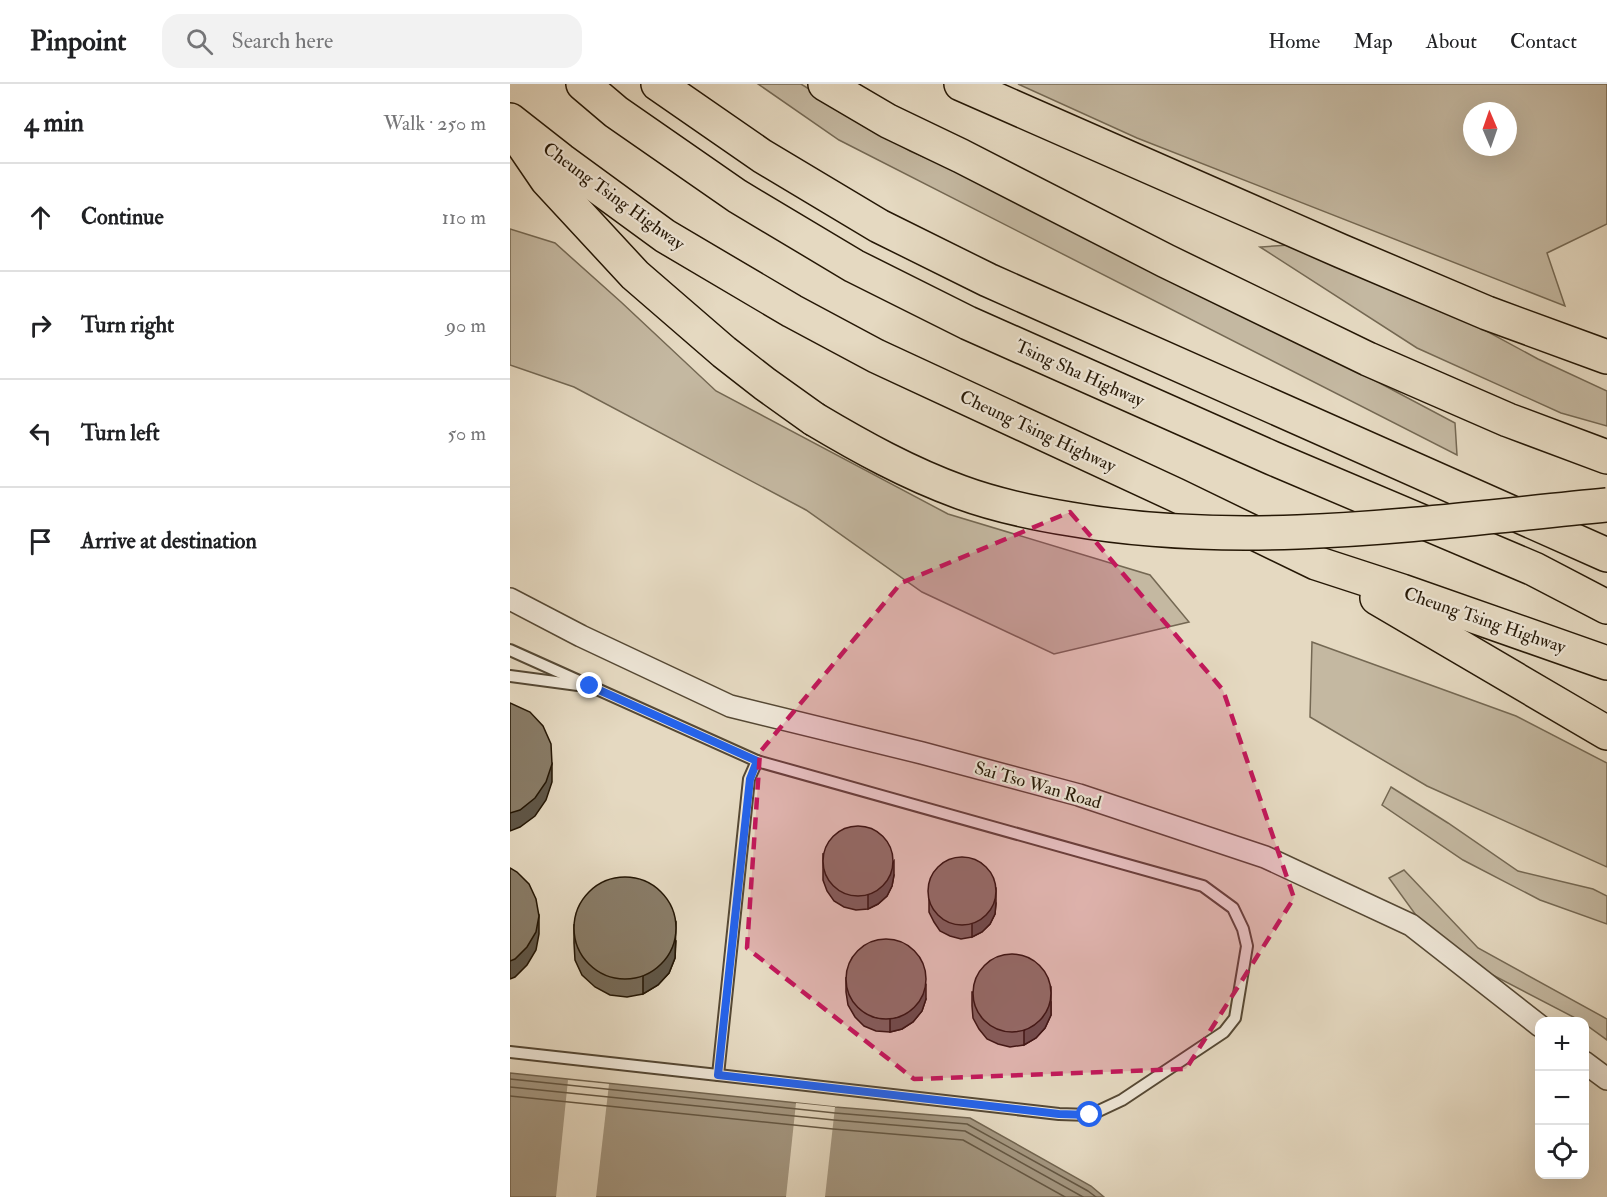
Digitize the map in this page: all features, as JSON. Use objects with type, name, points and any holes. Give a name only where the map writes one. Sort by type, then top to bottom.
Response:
[{"type":"highway","name":"Tsing Sha Highway","points":[[583,84],[615,112],[737,196],[854,266],[968,323],[1272,458],[1534,569],[1607,607]]},
{"type":"highway","points":[[658,84],[762,156],[879,226],[988,280],[1607,555]]},
{"type":"highway","points":[[825,84],[888,121],[1166,261],[1368,359],[1508,420],[1607,457]]},
{"type":"highway","points":[[961,84],[1487,313],[1607,357]]},
{"type":"highway","name":"Cheung Tsing Highway","points":[[510,120],[665,236],[792,311],[876,356],[1176,495],[1316,563],[1607,663]]},
{"type":"highway","points":[[510,124],[547,180],[627,266],[724,352],[814,419],[851,441],[922,477],[961,492],[1003,506],[1093,524],[1151,530],[1236,533],[1362,528],[1607,505]]},
{"type":"highway","points":[[1316,563],[1607,733]]},
{"type":"street","name":"Sai Tso Wan Road","points":[[510,599],[581,636],[730,706],[922,753],[1079,795],[1266,857],[1411,925],[1535,1023]]},
{"type":"street","points":[[1589,1066],[1607,1079]]},
{"type":"lane","points":[[510,650],[757,761],[1203,886],[1233,908],[1243,929],[1247,946],[1235,1018],[1224,1032],[1122,1100],[1090,1115],[1059,1114],[510,1052]]},
{"type":"lane","points":[[510,676],[590,686]]},
{"type":"lane","points":[[718,1075],[750,779],[757,761]]},
{"type":"highlighted area","points":[[1070,512],[1223,690],[1294,898],[1186,1069],[914,1079],[747,948],[760,752],[901,583]]},
{"type":"shaded area","points":[[758,84],[801,84],[910,151],[1082,225],[1455,423],[1457,455],[839,140]]},
{"type":"shaded area","points":[[1018,84],[1607,84],[1607,224],[1547,253],[1565,306],[1137,138]]},
{"type":"shaded area","points":[[510,229],[555,243],[716,391],[948,514],[1150,575],[1189,622],[1054,654],[922,592],[806,510],[574,387],[510,365]]},
{"type":"shaded area","points":[[1289,245],[1453,313],[1538,359],[1607,391],[1607,426],[1561,413],[1417,348],[1260,247]]},
{"type":"shaded area","points":[[1312,642],[1516,716],[1607,763],[1607,867],[1427,786],[1310,717]]},
{"type":"shaded area","points":[[1391,787],[1518,871],[1593,889],[1607,896],[1607,924],[1540,900],[1463,860],[1382,805]]},
{"type":"shaded area","points":[[1404,870],[1478,948],[1607,1019],[1607,1040],[1589,1027],[1589,1017],[1573,1017],[1439,947],[1389,878]]},
{"type":"water","points":[[510,1073],[835,1107],[970,1118],[1091,1186],[1104,1197],[510,1197]]},
{"type":"pier","points":[[568,1080],[609,1084],[596,1197],[556,1197]]},
{"type":"pier","points":[[796,1103],[835,1107],[825,1197],[786,1197]]},
{"type":"building","points":[[510,703],[530,712],[543,726],[551,744],[552,764],[546,782],[535,798],[520,810],[510,813]]},
{"type":"building","points":[[865,826],[878,832],[887,841],[891,847],[893,861],[891,875],[883,886],[872,894],[851,896],[833,886],[825,875],[823,854],[833,836],[844,828]]},
{"type":"building","points":[[962,857],[975,860],[986,867],[993,878],[996,891],[993,904],[986,915],[975,922],[962,925],[949,922],[938,915],[931,904],[928,891],[931,878],[938,867],[949,860]]},
{"type":"building","points":[[510,868],[529,884],[536,899],[539,916],[536,932],[527,947],[510,961]]},
{"type":"building","points":[[625,877],[644,881],[661,892],[672,909],[676,928],[672,947],[661,964],[644,975],[625,979],[606,975],[589,964],[578,947],[574,928],[578,909],[589,892],[606,881]]},
{"type":"building","points":[[886,939],[901,942],[914,951],[923,964],[926,979],[923,994],[914,1007],[901,1016],[886,1019],[871,1016],[858,1007],[849,994],[846,979],[849,964],[858,951],[871,942]]},
{"type":"building","points":[[1004,954],[1020,954],[1034,960],[1045,971],[1051,985],[1051,1001],[1045,1015],[1034,1026],[1020,1032],[1004,1032],[990,1026],[979,1015],[973,1001],[973,985],[979,971],[990,960]]},
{"type":"route","points":[[590,686],[757,761],[750,779],[718,1075],[1059,1114],[1090,1115]]}]
